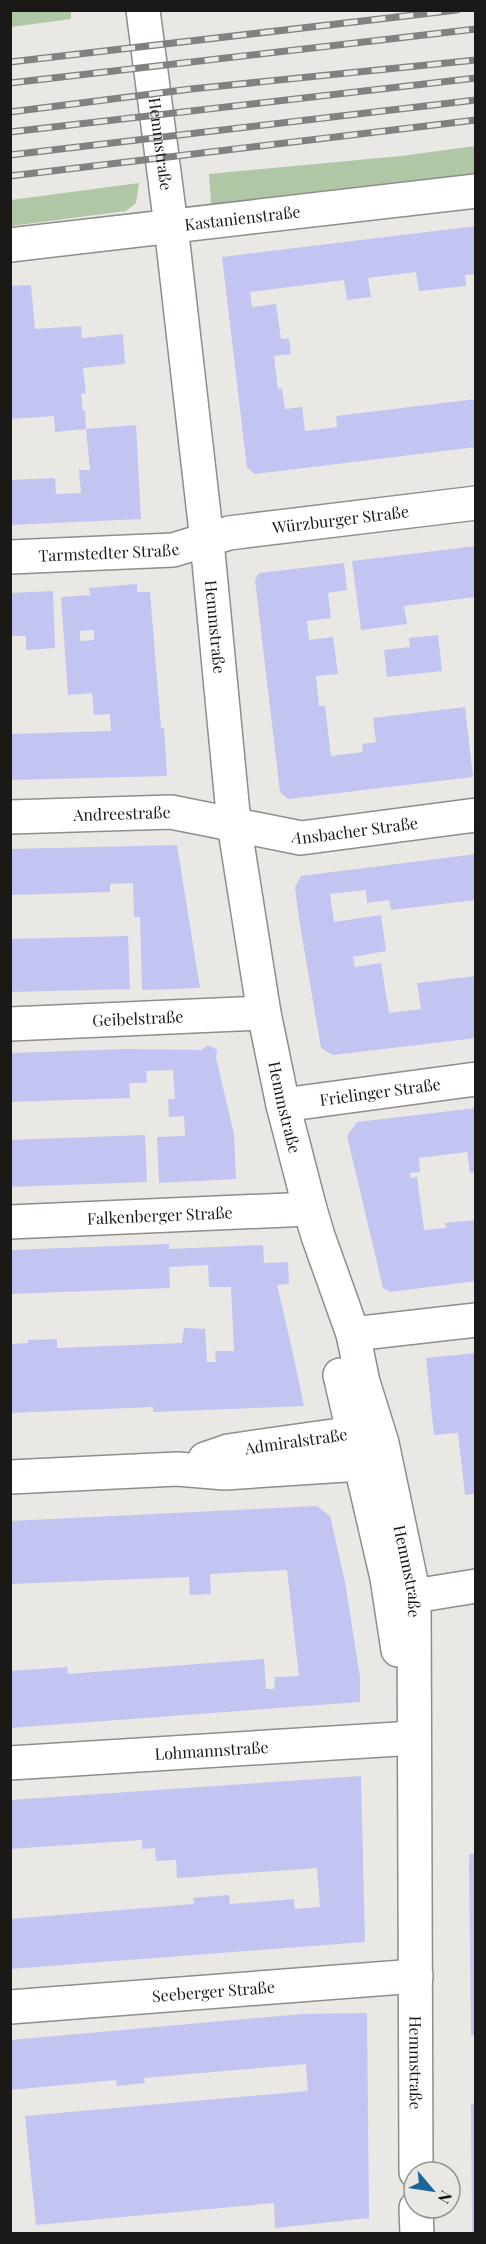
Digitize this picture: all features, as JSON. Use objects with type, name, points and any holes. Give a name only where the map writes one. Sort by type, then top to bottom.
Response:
[{"type":"street","name":"Hemmstraße","points":[[143,10],[171,226],[207,541],[234,824],[264,1013],[284,1105],[314,1223],[353,1334],[363,1382],[366,1447],[414,1738]]},
{"type":"street","name":"Kastanienstraße","points":[[10,245],[476,191]]},
{"type":"street","name":"Würzburger Straße","points":[[207,541],[229,533],[476,503]]},
{"type":"street","name":"Tarmstedter Straße","points":[[10,557],[173,550],[207,541]]},
{"type":"street","name":"Andreestraße","points":[[10,817],[171,812],[234,824]]},
{"type":"street","name":"Ansbacher Straße","points":[[234,824],[301,838],[476,814]]},
{"type":"street","name":"Geibelstraße","points":[[10,1024],[264,1013]]},
{"type":"street","name":"Frielinger Straße","points":[[284,1105],[476,1079]]},
{"type":"street","name":"Falkenberger Straße","points":[[10,1222],[314,1223]]},
{"type":"street","name":"Hemmstraße","points":[[314,1223],[330,1335],[414,1596],[416,2160]]},
{"type":"street","points":[[353,1334],[476,1320]]},
{"type":"street","name":"Admiralstraße","points":[[10,1478],[177,1468],[225,1473],[366,1447]]},
{"type":"street","points":[[414,1596],[476,1586]]},
{"type":"street","name":"Lohmannstraße","points":[[10,1763],[414,1738]]},
{"type":"street","name":"Seeberger Straße","points":[[10,2007],[416,1976]]},
{"type":"green space","points":[[10,11],[71,11],[71,19],[11,27]]},
{"type":"green space","points":[[475,146],[475,177],[234,207],[211,204],[209,174],[401,156]]},
{"type":"green space","points":[[139,183],[136,203],[126,211],[11,226],[11,200]]},
{"type":"building","points":[[476,226],[476,274],[465,275],[466,286],[419,291],[416,272],[368,278],[371,297],[347,300],[344,280],[250,292],[252,307],[276,304],[281,339],[289,338],[291,354],[274,356],[278,389],[282,388],[285,409],[302,407],[305,431],[337,427],[336,416],[476,399],[476,447],[255,474],[247,468],[222,257]]},
{"type":"building","points":[[31,285],[35,329],[81,326],[82,338],[123,334],[125,364],[83,368],[86,393],[81,394],[86,429],[55,432],[54,416],[10,419],[10,286]]},
{"type":"building","points":[[136,425],[141,519],[10,525],[10,480],[55,478],[56,494],[81,493],[79,470],[90,470],[86,429]]},
{"type":"building","points":[[476,546],[476,597],[404,606],[407,624],[361,630],[352,561]]},
{"type":"building","points":[[344,563],[347,590],[328,593],[331,618],[307,621],[309,640],[333,637],[338,674],[316,676],[319,706],[325,706],[331,756],[363,752],[362,744],[376,742],[373,718],[465,707],[473,777],[288,799],[280,792],[255,580],[259,573]]},
{"type":"building","points":[[137,584],[137,592],[150,592],[167,776],[10,780],[10,734],[111,731],[110,714],[94,715],[92,693],[68,695],[61,597],[90,595],[89,588]],"holes":[[[94,630],[94,640],[80,641],[80,631]]]},
{"type":"building","points":[[53,591],[55,648],[26,650],[26,636],[10,636],[10,593]]},
{"type":"building","points":[[438,635],[442,671],[387,677],[384,650],[410,647],[409,638]]},
{"type":"building","points":[[177,845],[200,988],[142,990],[140,917],[134,917],[133,883],[110,884],[110,892],[10,895],[10,849]]},
{"type":"building","points":[[476,854],[476,900],[391,910],[389,900],[367,903],[366,890],[330,894],[334,922],[381,915],[386,951],[353,957],[355,967],[381,963],[389,1013],[421,1009],[417,983],[476,976],[476,1038],[333,1055],[321,1048],[295,887],[301,876]]},
{"type":"building","points":[[128,936],[130,989],[10,992],[10,939]]},
{"type":"building","points":[[206,1046],[217,1050],[216,1058],[234,1134],[236,1179],[159,1183],[157,1137],[185,1136],[184,1116],[169,1117],[168,1099],[175,1099],[173,1070],[146,1071],[147,1083],[129,1083],[130,1098],[10,1102],[10,1053],[128,1049],[202,1050]]},
{"type":"building","points":[[476,1108],[476,1172],[470,1173],[467,1152],[419,1158],[420,1172],[410,1173],[410,1178],[417,1177],[424,1230],[446,1228],[445,1223],[476,1220],[476,1281],[390,1292],[383,1288],[347,1136],[357,1122]]},
{"type":"building","points":[[145,1135],[147,1182],[10,1187],[10,1140]]},
{"type":"building","points":[[169,1244],[169,1249],[263,1245],[264,1263],[288,1262],[289,1284],[277,1285],[304,1406],[153,1412],[153,1407],[10,1413],[10,1344],[28,1343],[28,1340],[57,1339],[57,1348],[182,1343],[184,1328],[205,1329],[207,1362],[216,1362],[215,1351],[234,1351],[231,1287],[209,1287],[208,1265],[169,1267],[170,1288],[10,1294],[10,1250]]},
{"type":"building","points":[[476,1353],[476,1494],[465,1495],[458,1433],[434,1435],[426,1358]]},
{"type":"building","points":[[317,1506],[330,1516],[345,1582],[360,1677],[360,1702],[10,1728],[10,1671],[67,1667],[68,1674],[264,1659],[266,1689],[274,1689],[275,1677],[299,1676],[287,1570],[210,1574],[211,1594],[190,1595],[189,1577],[10,1584],[10,1521]]},
{"type":"building","points":[[361,1776],[365,1942],[10,1969],[10,1919],[194,1904],[193,1898],[229,1895],[230,1904],[294,1899],[295,1909],[320,1907],[317,1868],[177,1878],[176,1860],[156,1861],[155,1848],[142,1849],[142,1840],[10,1849],[10,1800]]},
{"type":"building","points":[[469,1854],[476,1854],[476,2035],[471,2035]]},
{"type":"building","points":[[367,2013],[369,2218],[275,2228],[274,2203],[36,2225],[25,2116],[308,2091],[306,2064],[144,2078],[145,2083],[117,2086],[116,2080],[10,2090],[10,2040],[302,2014]]},
{"type":"building","points":[[471,2103],[476,2104],[476,2234],[472,2234]]},
{"type":"railway","points":[[10,62],[457,10]]},
{"type":"railway","points":[[10,83],[476,29]]},
{"type":"railway","points":[[10,112],[191,89],[476,60]]},
{"type":"railway","points":[[10,132],[476,78]]},
{"type":"railway","points":[[10,155],[476,100]]},
{"type":"railway","points":[[10,176],[476,120]]}]
